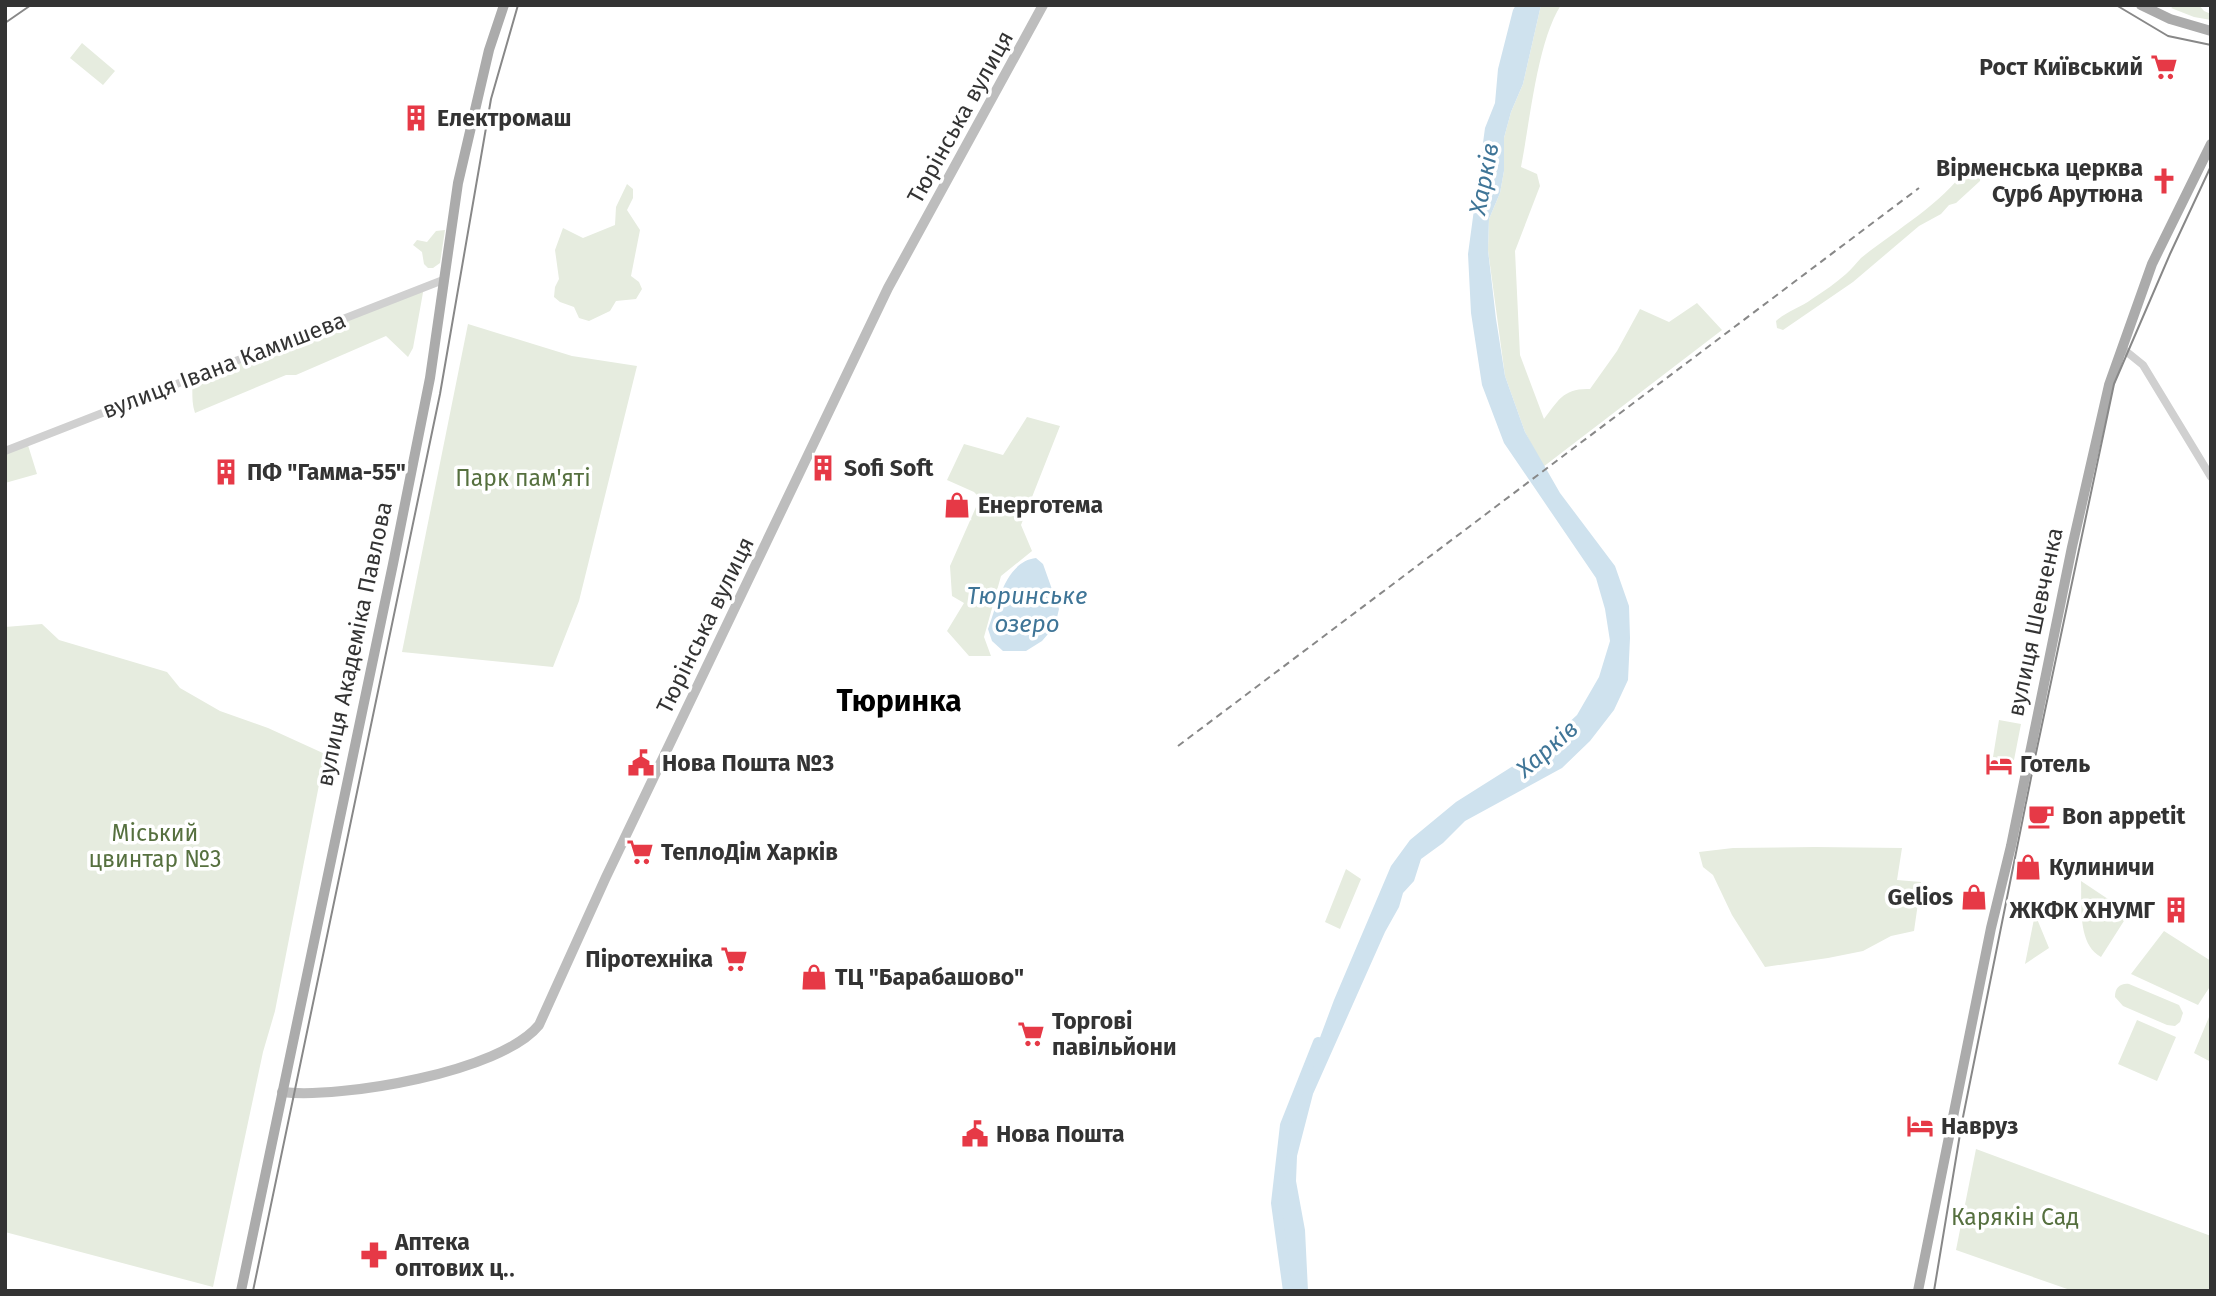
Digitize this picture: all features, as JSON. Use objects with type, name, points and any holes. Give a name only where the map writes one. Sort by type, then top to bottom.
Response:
[{"type":"main road","name":"вулиця Академіка Павлова","points":[[240,1291],[430,378],[458,183],[489,50],[504,5]]},
{"type":"main road","name":"Тюрінська вулиця","points":[[282,1092],[327,1093],[449,1072],[498,1054],[526,1038],[539,1025],[612,865],[888,288],[1043,5]]},
{"type":"main road","points":[[2143,6],[2189,26],[2211,31]]},
{"type":"main road","name":"вулиця Шевченка","points":[[1918,1291],[2072,547],[2109,385],[2152,264],[2211,144]]},
{"type":"street","name":"вулиця Івана Камишева","points":[[5,451],[443,280]]},
{"type":"street","points":[[2122,348],[2143,365],[2211,477]]},
{"type":"green space","points":[[1541,5],[1561,5],[1540,61],[1521,167],[1537,174],[1540,186],[1515,251],[1520,355],[1544,419],[1567,393],[1590,389],[1617,351],[1640,309],[1669,322],[1697,303],[1722,330],[1543,467],[1525,432],[1505,376],[1488,250],[1489,219],[1500,193],[1504,171],[1504,138],[1523,84]]},
{"type":"green space","points":[[2175,5],[2199,5],[2211,14],[2211,20],[2171,8]]},
{"type":"green space","points":[[82,43],[115,71],[103,85],[70,58]]},
{"type":"green space","points":[[1967,168],[1976,169],[1981,174],[1980,181],[1956,203],[1919,226],[1853,282],[1783,330],[1777,328],[1776,321],[1838,281],[1861,258],[1931,206]]},
{"type":"green space","points":[[627,184],[633,189],[633,198],[627,210],[640,230],[631,276],[639,282],[642,289],[636,299],[616,301],[610,311],[589,321],[579,318],[574,307],[554,297],[559,279],[555,250],[563,228],[583,238],[615,225],[616,207]]},
{"type":"green space","points":[[445,230],[440,263],[428,268],[424,264],[422,252],[413,245],[417,240],[427,242],[436,231]]},
{"type":"green space","points":[[424,287],[413,348],[408,357],[386,336],[296,375],[286,375],[195,413],[192,378]]},
{"type":"green space","name":"Парк пам'яті","points":[[468,324],[572,356],[637,366],[579,601],[553,667],[402,652]]},
{"type":"green space","points":[[1027,417],[1060,426],[1021,525],[1032,551],[1001,576],[984,637],[991,656],[969,656],[947,631],[964,603],[952,596],[950,566],[980,498],[974,492],[947,480],[964,444],[1003,455]]},
{"type":"green space","points":[[27,442],[37,474],[5,483],[5,451]]},
{"type":"green space","name":"Міський цвинтар №3","points":[[42,624],[59,640],[167,672],[180,688],[220,711],[268,728],[325,754],[275,1011],[263,1052],[213,1287],[5,1232],[5,627]]},
{"type":"green space","points":[[1999,720],[2021,724],[2014,760],[1993,757]]},
{"type":"green space","points":[[1733,848],[1902,848],[1897,880],[1921,882],[1914,931],[1891,936],[1863,951],[1765,967],[1732,915],[1713,875],[1703,867],[1699,852]]},
{"type":"green space","points":[[1346,869],[1361,879],[1340,929],[1325,922]]},
{"type":"green space","points":[[2081,881],[2129,913],[2101,957],[2093,951],[2084,933]]},
{"type":"green space","points":[[2035,914],[2049,948],[2025,964]]},
{"type":"green space","points":[[2164,931],[2211,961],[2211,985],[2198,1005],[2131,974]]},
{"type":"green space","points":[[2129,984],[2179,1005],[2183,1013],[2180,1022],[2175,1026],[2167,1025],[2123,1006],[2115,997],[2116,991],[2121,985]]},
{"type":"green space","points":[[2209,1017],[2211,1018],[2211,1062],[2194,1053]]},
{"type":"green space","points":[[2137,1020],[2176,1037],[2157,1081],[2118,1064]]},
{"type":"green space","name":"Карякін Сад","points":[[1976,1149],[2211,1236],[2211,1291],[2073,1291],[1956,1250]]},
{"type":"water","points":[[1516,5],[1541,5],[1523,84],[1504,138],[1504,171],[1500,193],[1489,219],[1488,250],[1505,376],[1525,432],[1560,493],[1615,566],[1629,606],[1628,680],[1614,710],[1590,741],[1562,768],[1465,821],[1443,843],[1421,859],[1414,881],[1403,893],[1313,1094],[1297,1156],[1296,1181],[1305,1230],[1308,1291],[1291,1291],[1281,1248],[1279,1187],[1284,1134],[1334,1000],[1391,866],[1410,840],[1456,802],[1540,749],[1577,715],[1599,677],[1610,641],[1596,578],[1504,443],[1482,385],[1471,313],[1468,254],[1485,128],[1495,103],[1498,69]]},
{"type":"water","name":"Тюринське озеро","points":[[1036,558],[1043,564],[1059,609],[1055,626],[1042,641],[1026,651],[1003,651],[992,641],[988,629],[995,608],[1010,575],[1026,561]]},
{"type":"waterway","name":"Харків","points":[[1288,1291],[1276,1203],[1285,1125],[1318,1042]]},
{"type":"tram line","points":[[5,23],[31,5]]},
{"type":"tram line","points":[[253,1291],[440,394],[491,99],[518,5]]},
{"type":"tram line","points":[[2116,5],[2168,36],[2211,45]]},
{"type":"tram line","points":[[1934,1291],[1962,1122],[2114,384],[2211,166]]},
{"type":"railway","points":[[1178,746],[1919,188]]},
{"type":"place","name":"Рост Київський","points":[[2164,67]]},
{"type":"place","name":"Електромаш","points":[[416,118]]},
{"type":"place","name":"Вірменська церква Сурб Арутюна","points":[[2164,181]]},
{"type":"place","name":"Sofi Soft","points":[[823,468]]},
{"type":"place","name":"ПФ \"Гамма-55\"","points":[[226,472]]},
{"type":"place","name":"Енерготема","points":[[957,505]]},
{"type":"place","name":"Нова Пошта №3","points":[[641,763]]},
{"type":"place","name":"Готель","points":[[1999,764]]},
{"type":"place","name":"Bon appetit","points":[[2041,816]]},
{"type":"place","name":"ТеплоДім Харків","points":[[640,852]]},
{"type":"place","name":"Кулиничи","points":[[2028,867]]},
{"type":"place","name":"Gelios","points":[[1974,897]]},
{"type":"place","name":"ЖКФК ХНУМГ","points":[[2176,910]]},
{"type":"place","name":"Піротехніка","points":[[734,959]]},
{"type":"place","name":"ТЦ \"Барабашово\"","points":[[814,977]]},
{"type":"place","name":"Торгові павільйони","points":[[1031,1034]]},
{"type":"place","name":"Навруз","points":[[1920,1126]]},
{"type":"place","name":"Нова Пошта","points":[[975,1134]]},
{"type":"place","name":"Аптека оптових ц‥","points":[[374,1255]]},
{"type":"district","name":"Тюринка","points":[[899,701]]}]
